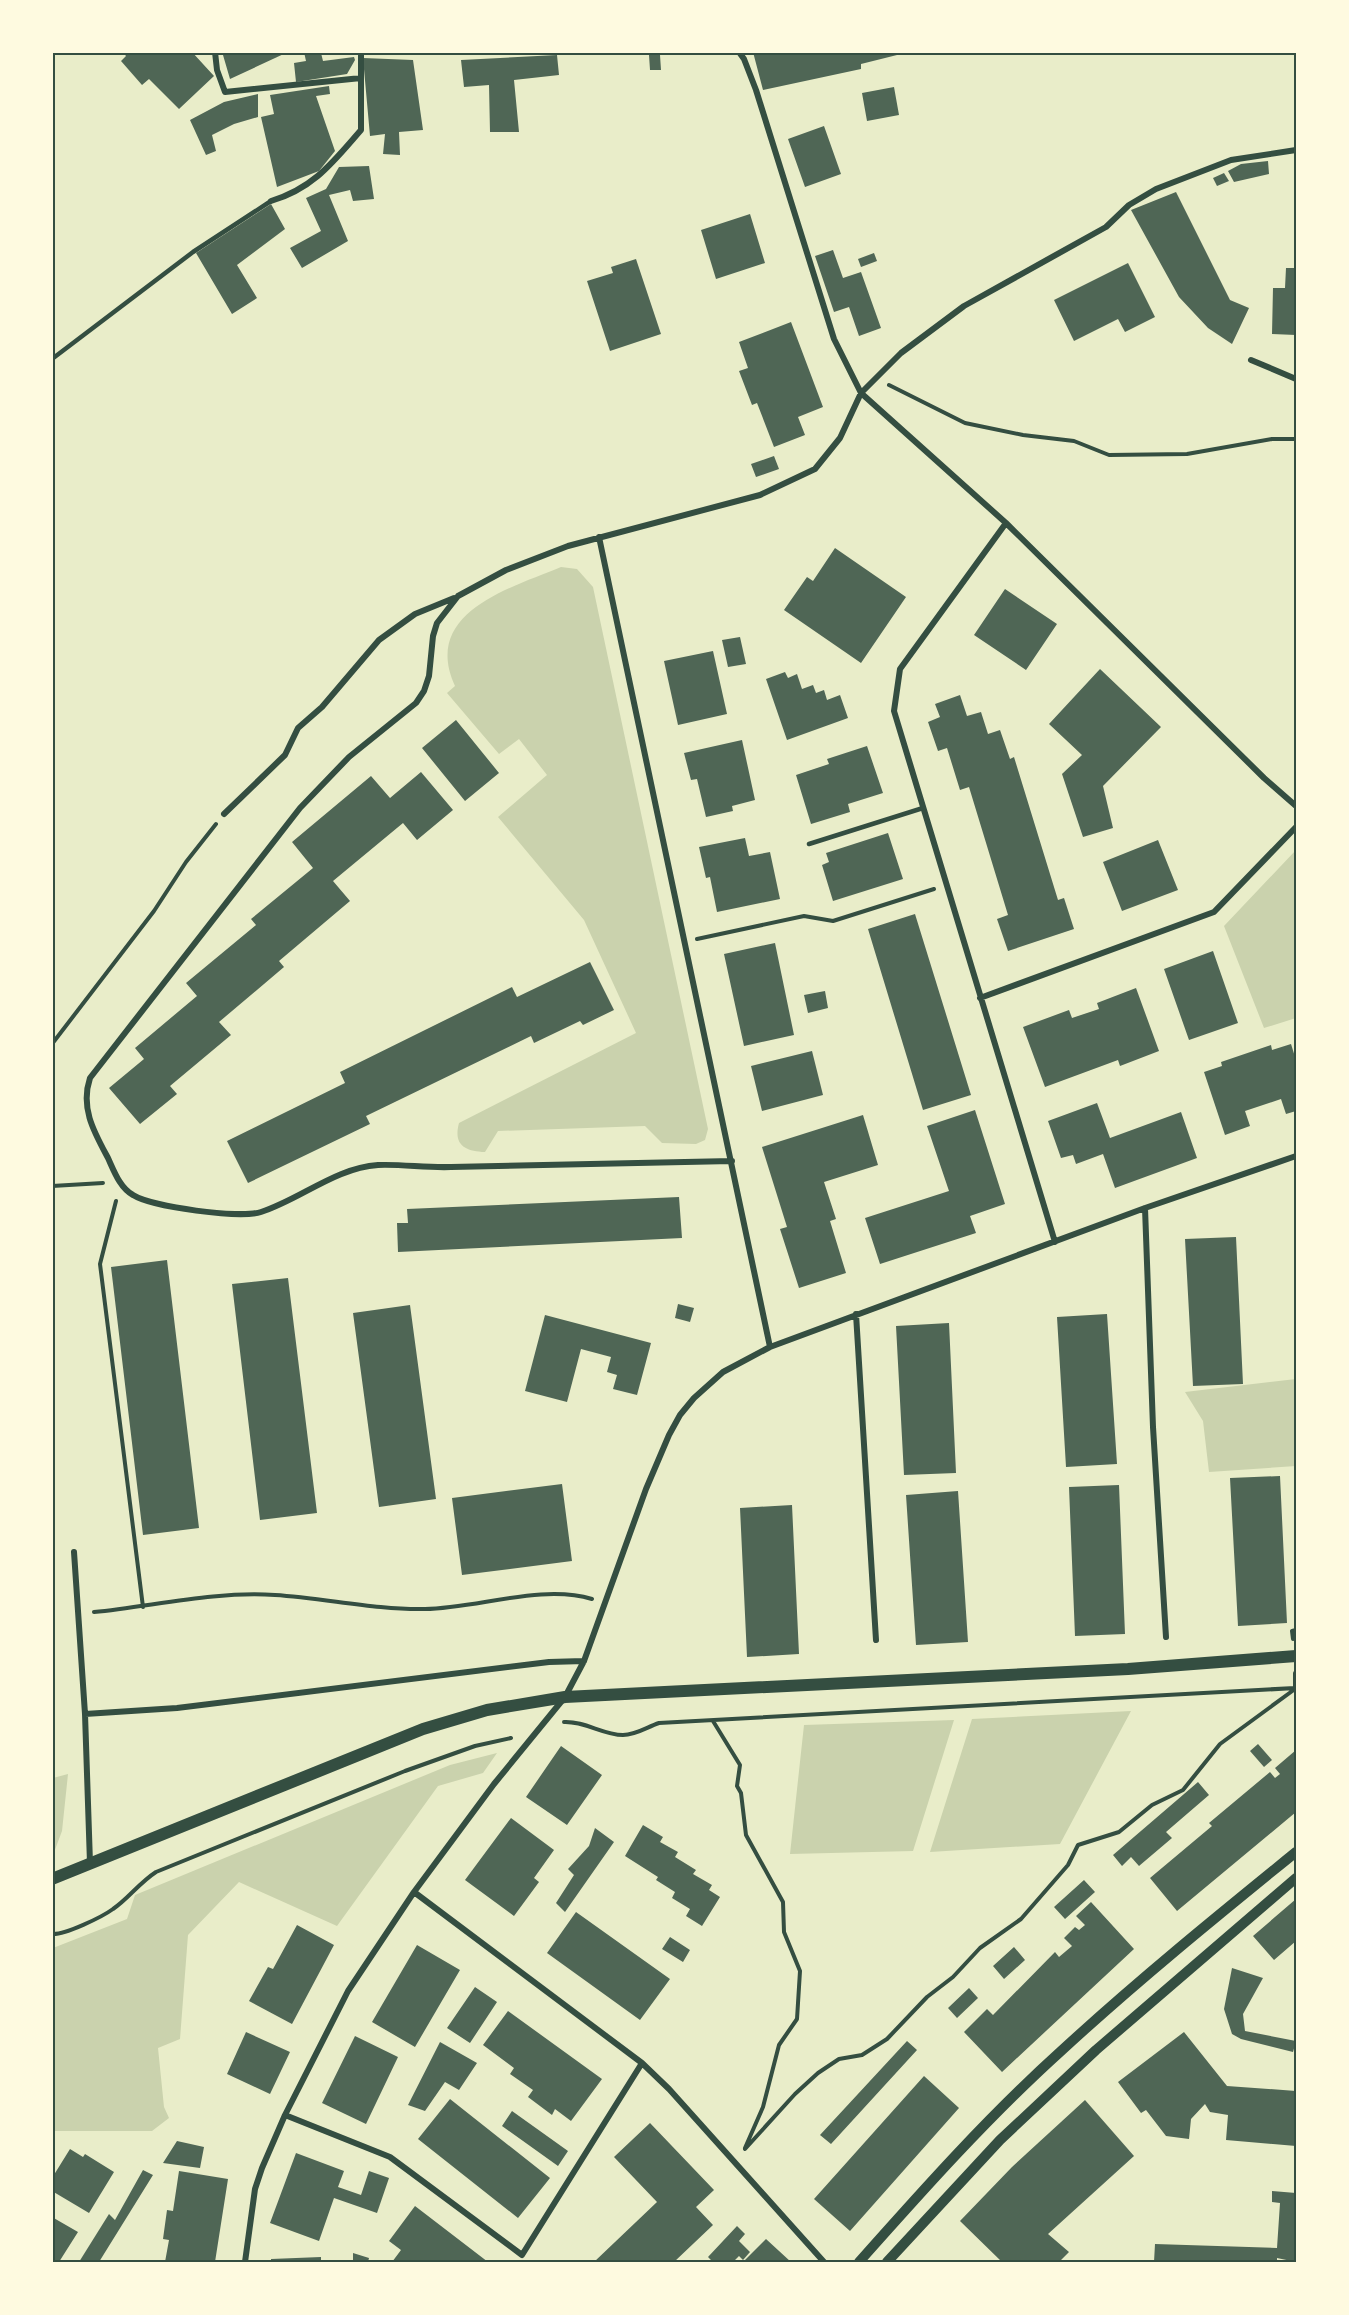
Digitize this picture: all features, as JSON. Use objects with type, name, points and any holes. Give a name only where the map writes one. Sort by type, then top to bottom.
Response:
[{"type":"main road","points":[[52,1879],[423,1728],[487,1710],[565,1698],[1128,1669],[1295,1656]]},
{"type":"street","points":[[215,52],[217,70],[225,92],[361,78]]},
{"type":"street","points":[[271,201],[294,194],[324,172],[361,130],[361,52]]},
{"type":"street","points":[[386,52],[445,52]]},
{"type":"street","points":[[739,52],[756,90],[834,339],[861,393],[1006,523],[1264,778],[1296,806]]},
{"type":"street","points":[[224,814],[285,755],[298,728],[322,707],[379,640],[415,614],[458,596],[506,570],[599,537],[760,495],[815,469],[840,438],[861,393],[901,353],[964,306],[1107,227],[1129,205],[1156,189],[1231,160],[1296,150]]},
{"type":"street","points":[[1251,360],[1296,379]]},
{"type":"street","points":[[1006,523],[900,669],[894,711],[1055,1242]]},
{"type":"street","points":[[599,537],[770,1347]]},
{"type":"street","points":[[458,596],[437,623],[433,636],[429,676],[424,691],[416,703],[349,757],[300,808],[90,1078],[85,1092],[91,1124],[120,1182],[131,1195],[143,1200],[244,1216],[292,1199],[324,1181],[376,1165],[432,1168],[732,1161]]},
{"type":"street","points":[[980,998],[1214,912],[1296,827]]},
{"type":"street","points":[[245,2262],[255,2189],[285,2115],[348,1991],[414,1892],[535,1732],[565,1698],[584,1661],[645,1489],[669,1435],[680,1415],[694,1398],[723,1372],[770,1347],[1145,1208],[1296,1156]]},
{"type":"street","points":[[1145,1208],[1153,1427],[1166,1637]]},
{"type":"street","points":[[856,1314],[876,1640]]},
{"type":"street","points":[[74,1552],[85,1714],[90,1863]]},
{"type":"street","points":[[85,1714],[177,1708],[549,1662],[584,1661]]},
{"type":"street","points":[[859,2262],[986,2124],[1059,2053],[1181,1946],[1296,1852]]},
{"type":"street","points":[[888,2262],[1018,2124],[1105,2042],[1296,1878]]},
{"type":"street","points":[[414,1892],[642,2063],[669,2089],[824,2262]]},
{"type":"street","points":[[285,2115],[390,2157],[522,2254],[642,2063]]},
{"type":"lane","points":[[52,359],[193,252],[271,201]]},
{"type":"lane","points":[[809,844],[923,808]]},
{"type":"path","points":[[875,379],[903,390],[965,423],[1023,435],[1074,441],[1109,455],[1187,454],[1272,439],[1296,439]]},
{"type":"path","points":[[52,1044],[147,921],[186,862],[224,814]]},
{"type":"path","points":[[685,942],[804,916],[833,921],[946,885]]},
{"type":"path","points":[[52,1186],[120,1182],[100,1264],[143,1607]]},
{"type":"path","points":[[78,1614],[143,1607],[223,1594],[276,1595],[364,1606],[423,1609],[560,1594],[580,1595],[604,1602]]},
{"type":"path","points":[[1295,1656],[1295,1688]]},
{"type":"path","points":[[52,1934],[63,1933],[114,1909],[138,1884],[166,1868],[405,1771],[475,1746],[535,1732],[565,1722],[587,1724],[622,1735],[635,1734],[658,1723],[1295,1688]]},
{"type":"path","points":[[745,2149],[818,2073],[839,2059],[862,2055],[887,2039],[927,1997],[953,1977],[980,1948],[1021,1919],[1068,1865],[1078,1845],[1119,1832],[1152,1805],[1183,1790],[1220,1744],[1295,1688]]},
{"type":"path","points":[[712,1720],[740,1765],[737,1786],[741,1793],[746,1835],[783,1902],[784,1932],[800,1971],[797,2019],[779,2045],[763,2107],[739,2166]]},
{"type":"green space","points":[[561,567],[577,569],[593,587],[708,1129],[705,1140],[696,1144],[662,1143],[645,1126],[498,1131],[485,1152],[466,1148],[459,1142],[459,1123],[636,1033],[584,920],[498,817],[547,775],[519,739],[499,754],[447,693],[455,686],[448,661],[450,639],[460,621],[476,607],[497,594]]},
{"type":"green space","points":[[1296,850],[1296,1018],[1264,1028],[1224,926]]},
{"type":"green space","points":[[1296,1379],[1296,1466],[1209,1472],[1203,1421],[1185,1392]]},
{"type":"green space","points":[[1131,1711],[1060,1844],[930,1852],[972,1719]]},
{"type":"green space","points":[[954,1720],[913,1851],[790,1854],[804,1725]]},
{"type":"green space","points":[[497,1753],[483,1773],[438,1786],[337,1926],[239,1882],[188,1935],[180,2039],[158,2048],[164,2107],[169,2118],[152,2131],[53,2131],[53,1948],[127,1919],[135,1895],[450,1765]]},
{"type":"green space","points":[[68,1774],[62,1831],[53,1855],[53,1778]]},
{"type":"building","points":[[123,52],[192,52],[214,76],[179,109],[149,79],[142,85],[121,61],[126,56]]},
{"type":"building","points":[[230,52],[288,52],[230,79],[223,55]]},
{"type":"building","points":[[304,52],[321,53],[323,61],[354,57],[355,60],[347,74],[296,82],[294,63],[306,61]]},
{"type":"building","points":[[753,52],[905,53],[861,64],[861,69],[763,90]]},
{"type":"building","points":[[557,55],[559,75],[514,80],[519,132],[490,132],[489,85],[464,87],[461,60]]},
{"type":"building","points":[[649,55],[660,55],[661,70],[650,70]]},
{"type":"building","points":[[363,58],[413,60],[423,130],[399,132],[400,155],[383,154],[385,134],[370,136]]},
{"type":"building","points":[[329,86],[330,94],[316,96],[335,151],[319,171],[277,187],[261,117],[274,114],[270,95]]},
{"type":"building","points":[[894,87],[899,115],[867,121],[862,93]]},
{"type":"building","points":[[258,94],[258,117],[234,124],[212,135],[216,151],[206,155],[190,120],[224,102]]},
{"type":"building","points":[[824,126],[841,174],[805,187],[788,139]]},
{"type":"building","points":[[1268,161],[1269,174],[1234,182],[1228,171],[1241,164]]},
{"type":"building","points":[[369,166],[374,199],[353,201],[350,190],[329,195],[348,241],[302,268],[290,248],[321,231],[306,198],[326,189],[339,167]]},
{"type":"building","points":[[1224,173],[1229,181],[1217,186],[1213,178]]},
{"type":"building","points":[[1176,192],[1230,300],[1249,308],[1232,344],[1208,328],[1179,297],[1131,210]]},
{"type":"building","points":[[271,204],[285,229],[237,265],[257,298],[232,314],[196,253]]},
{"type":"building","points":[[750,214],[765,263],[716,279],[701,230]]},
{"type":"building","points":[[833,250],[843,278],[861,272],[881,328],[859,336],[849,307],[834,312],[815,256]]},
{"type":"building","points":[[874,253],[877,261],[861,267],[858,259]]},
{"type":"building","points":[[636,259],[661,334],[610,351],[587,281],[613,273],[611,267]]},
{"type":"building","points":[[1128,263],[1155,317],[1125,332],[1118,319],[1074,341],[1054,300]]},
{"type":"building","points":[[1286,268],[1296,268],[1296,335],[1272,334],[1273,288],[1285,288]]},
{"type":"building","points":[[791,322],[823,407],[798,417],[805,435],[774,447],[757,403],[752,405],[739,371],[748,368],[739,342]]},
{"type":"building","points":[[774,456],[779,469],[756,477],[751,464]]},
{"type":"building","points":[[835,548],[906,597],[861,663],[784,610],[807,577],[813,581]]},
{"type":"building","points":[[1005,589],[1057,624],[1026,670],[974,635]]},
{"type":"building","points":[[740,637],[746,664],[728,667],[722,640]]},
{"type":"building","points":[[713,651],[727,714],[678,725],[664,661]]},
{"type":"building","points":[[1100,669],[1161,727],[1103,786],[1113,828],[1083,837],[1062,774],[1082,755],[1049,724]]},
{"type":"building","points":[[785,672],[788,678],[797,674],[802,689],[813,685],[816,693],[824,690],[827,700],[840,695],[848,718],[787,740],[766,679]]},
{"type":"building","points":[[960,695],[967,716],[981,712],[988,734],[1000,730],[1010,759],[1014,757],[1058,900],[1064,898],[1074,929],[1008,951],[997,919],[1008,915],[969,787],[960,790],[947,748],[938,751],[928,722],[940,717],[935,704]]},
{"type":"building","points":[[456,720],[499,773],[465,801],[422,748]]},
{"type":"building","points":[[742,740],[755,800],[732,806],[733,811],[706,817],[697,779],[691,780],[684,753]]},
{"type":"building","points":[[867,746],[883,793],[848,804],[850,812],[811,824],[796,775],[829,764],[827,759]]},
{"type":"building","points":[[421,772],[453,810],[417,840],[403,823],[333,881],[350,901],[279,961],[284,967],[219,1022],[231,1035],[170,1086],[177,1094],[140,1124],[109,1088],[144,1059],[135,1048],[197,996],[186,983],[256,925],[251,919],[313,868],[292,842],[371,776],[390,798]]},
{"type":"building","points":[[888,833],[903,879],[833,901],[822,865],[829,862],[826,853]]},
{"type":"building","points":[[745,838],[749,856],[770,852],[780,899],[717,912],[710,877],[706,878],[699,847]]},
{"type":"building","points":[[1158,840],[1178,890],[1122,911],[1103,862]]},
{"type":"building","points":[[915,914],[971,1095],[923,1110],[868,929]]},
{"type":"building","points":[[775,943],[794,1035],[744,1046],[724,954]]},
{"type":"building","points":[[1213,951],[1238,1023],[1189,1040],[1164,969]]},
{"type":"building","points":[[590,962],[614,1010],[583,1025],[580,1021],[534,1043],[531,1036],[366,1116],[370,1124],[248,1183],[227,1141],[345,1083],[340,1072],[512,987],[517,997]]},
{"type":"building","points":[[1136,988],[1159,1051],[1120,1066],[1118,1060],[1045,1087],[1023,1027],[1069,1010],[1072,1018],[1099,1009],[1097,1003]]},
{"type":"building","points":[[825,991],[828,1008],[808,1013],[804,995]]},
{"type":"building","points":[[1291,1044],[1296,1060],[1296,1111],[1286,1114],[1281,1099],[1245,1111],[1250,1126],[1225,1135],[1204,1072],[1222,1066],[1221,1062],[1271,1045],[1272,1050]]},
{"type":"building","points":[[812,1051],[823,1095],[762,1111],[751,1066]]},
{"type":"building","points":[[1097,1103],[1110,1138],[1181,1112],[1197,1158],[1115,1188],[1103,1154],[1076,1164],[1073,1155],[1061,1158],[1048,1121]]},
{"type":"building","points":[[975,1110],[1005,1204],[970,1216],[976,1233],[880,1264],[865,1218],[949,1191],[927,1126]]},
{"type":"building","points":[[863,1115],[878,1165],[824,1182],[836,1219],[830,1221],[846,1273],[799,1288],[780,1229],[787,1227],[762,1147]]},
{"type":"building","points":[[679,1197],[682,1238],[398,1252],[397,1223],[408,1223],[407,1209]]},
{"type":"building","points":[[1236,1237],[1243,1384],[1193,1386],[1185,1239]]},
{"type":"building","points":[[167,1260],[199,1528],[143,1535],[111,1267]]},
{"type":"building","points":[[288,1278],[317,1513],[260,1520],[232,1284]]},
{"type":"building","points":[[678,1304],[694,1308],[690,1322],[675,1318]]},
{"type":"building","points":[[410,1305],[436,1499],[379,1507],[353,1313]]},
{"type":"building","points":[[1107,1314],[1117,1464],[1066,1467],[1057,1317]]},
{"type":"building","points":[[545,1315],[651,1343],[637,1395],[613,1389],[617,1375],[607,1372],[611,1357],[581,1349],[567,1402],[525,1391]]},
{"type":"building","points":[[949,1323],[956,1473],[904,1475],[896,1326]]},
{"type":"building","points":[[1280,1476],[1287,1623],[1238,1626],[1230,1478]]},
{"type":"building","points":[[562,1484],[572,1561],[462,1575],[452,1498]]},
{"type":"building","points":[[1119,1485],[1125,1634],[1075,1636],[1069,1487]]},
{"type":"building","points":[[958,1491],[968,1642],[916,1645],[906,1495]]},
{"type":"building","points":[[792,1505],[799,1654],[747,1657],[740,1508]]},
{"type":"building","points":[[1258,1744],[1272,1760],[1264,1767],[1250,1751]]},
{"type":"building","points":[[561,1746],[602,1775],[567,1825],[526,1797]]},
{"type":"building","points":[[1296,1750],[1296,1812],[1177,1911],[1150,1878],[1212,1826],[1209,1823],[1270,1772],[1275,1778],[1280,1774],[1275,1768]]},
{"type":"building","points":[[1198,1782],[1209,1795],[1166,1832],[1172,1838],[1139,1866],[1131,1857],[1122,1866],[1113,1855]]},
{"type":"building","points":[[511,1818],[554,1850],[534,1878],[539,1882],[514,1916],[465,1880]]},
{"type":"building","points":[[643,1825],[663,1837],[660,1842],[678,1852],[675,1857],[696,1870],[693,1874],[712,1885],[709,1890],[720,1897],[702,1926],[686,1916],[690,1909],[672,1898],[675,1892],[656,1880],[658,1877],[625,1856]]},
{"type":"building","points":[[595,1828],[614,1842],[565,1912],[556,1903],[574,1875],[568,1869],[589,1846]]},
{"type":"building","points":[[1084,1880],[1095,1892],[1065,1919],[1054,1907]]},
{"type":"building","points":[[1296,1899],[1296,1941],[1274,1960],[1253,1936]]},
{"type":"building","points":[[1091,1902],[1134,1949],[1002,2072],[964,2032],[987,2009],[993,2015],[1055,1952],[1059,1957],[1072,1946],[1064,1938],[1075,1927],[1079,1930],[1085,1925],[1076,1916]]},
{"type":"building","points":[[576,1912],[670,1979],[640,2020],[547,1953]]},
{"type":"building","points":[[297,1925],[334,1945],[292,2024],[249,2001],[268,1967],[273,1969]]},
{"type":"building","points":[[670,1937],[690,1950],[683,1962],[662,1949]]},
{"type":"building","points":[[417,1945],[460,1970],[415,2047],[372,2022]]},
{"type":"building","points":[[1014,1947],[1025,1960],[1004,1979],[993,1966]]},
{"type":"building","points":[[1232,1968],[1263,1978],[1243,2014],[1245,2031],[1296,2041],[1293,2052],[1241,2039],[1232,2034],[1224,2009]]},
{"type":"building","points":[[475,1987],[497,2002],[470,2043],[447,2028]]},
{"type":"building","points":[[969,1988],[978,1998],[957,2018],[948,2008]]},
{"type":"building","points":[[508,2011],[602,2079],[571,2121],[555,2109],[552,2115],[528,2097],[533,2090],[510,2074],[514,2068],[483,2045]]},
{"type":"building","points":[[246,2032],[290,2052],[270,2094],[227,2074]]},
{"type":"building","points":[[1184,2032],[1227,2086],[1296,2091],[1296,2146],[1226,2140],[1228,2115],[1210,2112],[1205,2104],[1191,2119],[1189,2139],[1166,2136],[1146,2110],[1141,2113],[1118,2082]]},
{"type":"building","points":[[355,2036],[398,2057],[366,2124],[322,2103]]},
{"type":"building","points":[[907,2041],[917,2050],[831,2144],[820,2135]]},
{"type":"building","points":[[440,2042],[477,2063],[459,2090],[445,2082],[425,2111],[408,2105]]},
{"type":"building","points":[[924,2076],[959,2108],[850,2231],[814,2199]]},
{"type":"building","points":[[450,2099],[550,2178],[518,2218],[418,2139]]},
{"type":"building","points":[[1085,2100],[1134,2156],[1048,2234],[1069,2252],[1059,2262],[1002,2262],[960,2221],[1012,2167]]},
{"type":"building","points":[[512,2111],[568,2151],[558,2166],[502,2126]]},
{"type":"building","points":[[650,2123],[714,2190],[696,2207],[713,2225],[674,2262],[594,2262],[657,2202],[614,2157]]},
{"type":"building","points":[[177,2141],[204,2147],[200,2168],[163,2163]]},
{"type":"building","points":[[70,2149],[83,2157],[85,2154],[114,2172],[89,2213],[52,2191],[52,2178]]},
{"type":"building","points":[[296,2153],[344,2171],[338,2187],[361,2195],[369,2171],[389,2178],[377,2213],[334,2198],[319,2241],[270,2223]]},
{"type":"building","points":[[143,2170],[153,2175],[99,2262],[79,2262],[109,2214],[115,2220]]},
{"type":"building","points":[[179,2171],[228,2179],[215,2262],[165,2262],[169,2240],[163,2239],[167,2210],[173,2211]]},
{"type":"building","points":[[1272,2191],[1296,2193],[1296,2262],[1277,2258],[1277,2262],[1154,2262],[1155,2244],[1277,2248],[1280,2203],[1272,2202]]},
{"type":"building","points":[[415,2206],[488,2262],[392,2262],[401,2250],[389,2241]]},
{"type":"building","points":[[52,2217],[78,2232],[59,2262],[52,2262]]},
{"type":"building","points":[[737,2226],[745,2234],[739,2241],[750,2252],[743,2260],[739,2256],[733,2262],[713,2262],[708,2257]]},
{"type":"building","points":[[766,2239],[791,2262],[743,2262]]},
{"type":"building","points":[[353,2253],[369,2258],[368,2262],[353,2262]]},
{"type":"building","points":[[321,2257],[321,2262],[271,2262],[271,2259]]}]
